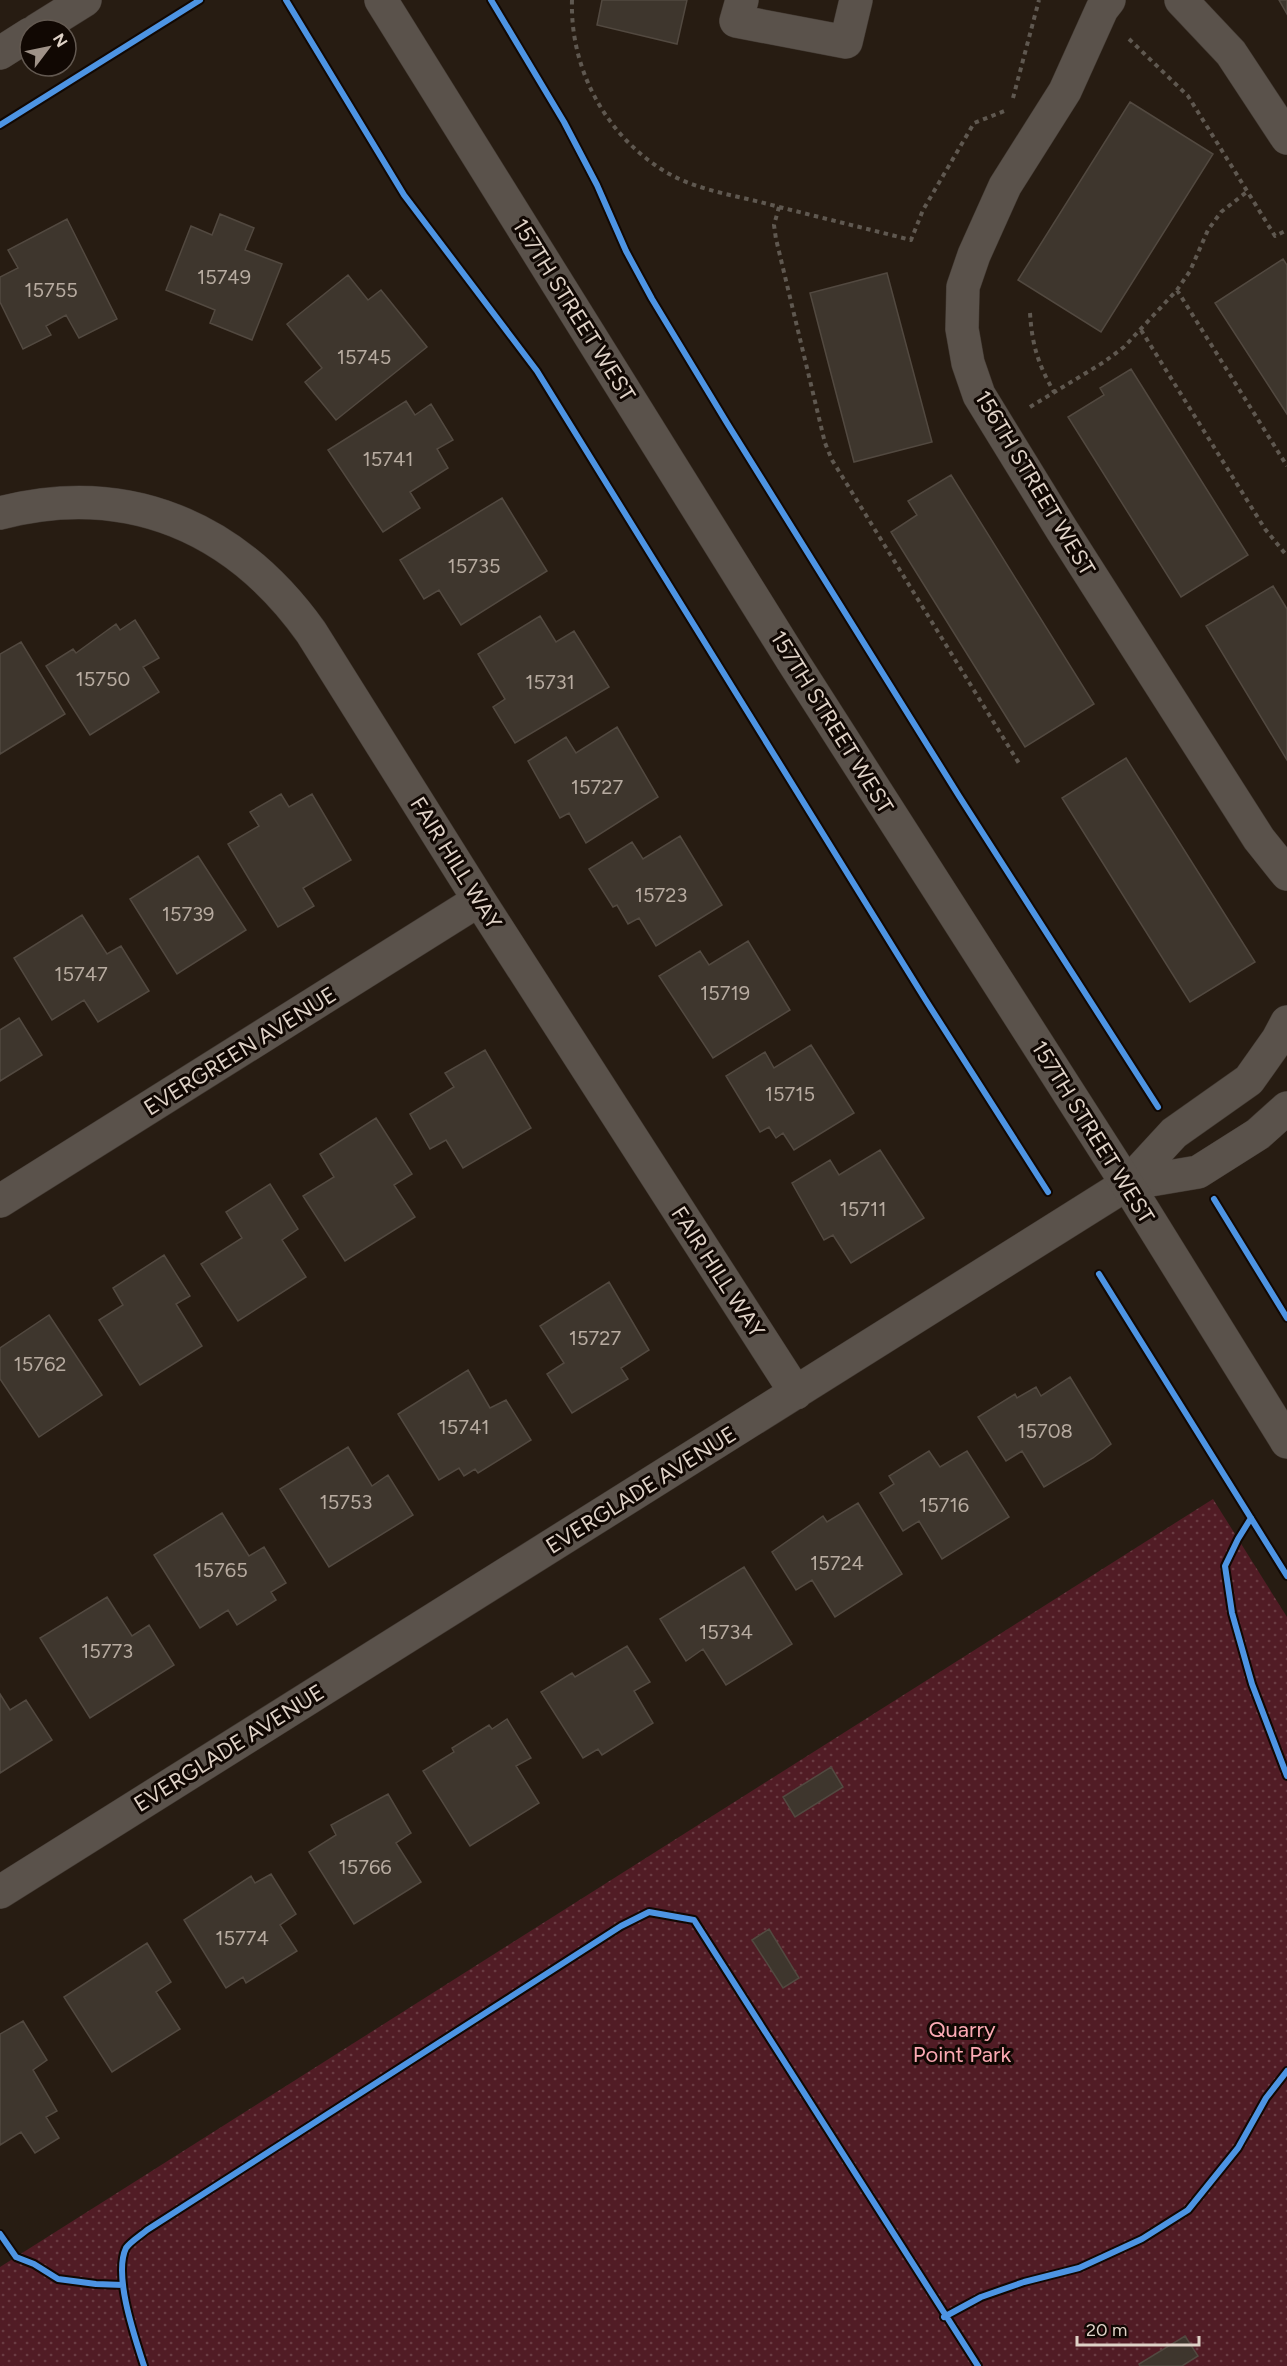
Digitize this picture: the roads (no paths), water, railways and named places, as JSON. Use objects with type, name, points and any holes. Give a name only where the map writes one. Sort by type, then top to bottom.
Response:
[{"type":"street","points":[[56,18],[85,0]]},
{"type":"street","name":"157TH STREET WEST","points":[[381,0],[792,660],[1127,1184],[1287,1442]]},
{"type":"street","points":[[742,0],[736,21],[846,42],[856,0]]},
{"type":"street","points":[[1181,0],[1231,53],[1287,138]]},
{"type":"street","name":"156TH STREET WEST","points":[[1105,5],[1065,91],[1005,186],[974,255],[963,287],[962,329],[968,363],[979,395],[1062,530],[1252,829],[1276,863],[1287,874]]},
{"type":"street","points":[[0,53],[18,42]]},
{"type":"street","name":"FAIR HILL WAY","points":[[0,513],[54,502],[121,505],[154,513],[216,540],[243,558],[269,580],[311,632],[479,900],[796,1393]]},
{"type":"street","name":"EVERGREEN AVENUE","points":[[0,1201],[479,900]]},
{"type":"street","points":[[1127,1184],[1174,1133],[1249,1080],[1278,1040],[1287,1022]]},
{"type":"street","name":"EVERGLADE AVENUE","points":[[0,1892],[1127,1184],[1198,1172],[1258,1134],[1287,1108]]},
{"type":"park label","name":"Quarry Point Park","points":[[962,2042]]}]
